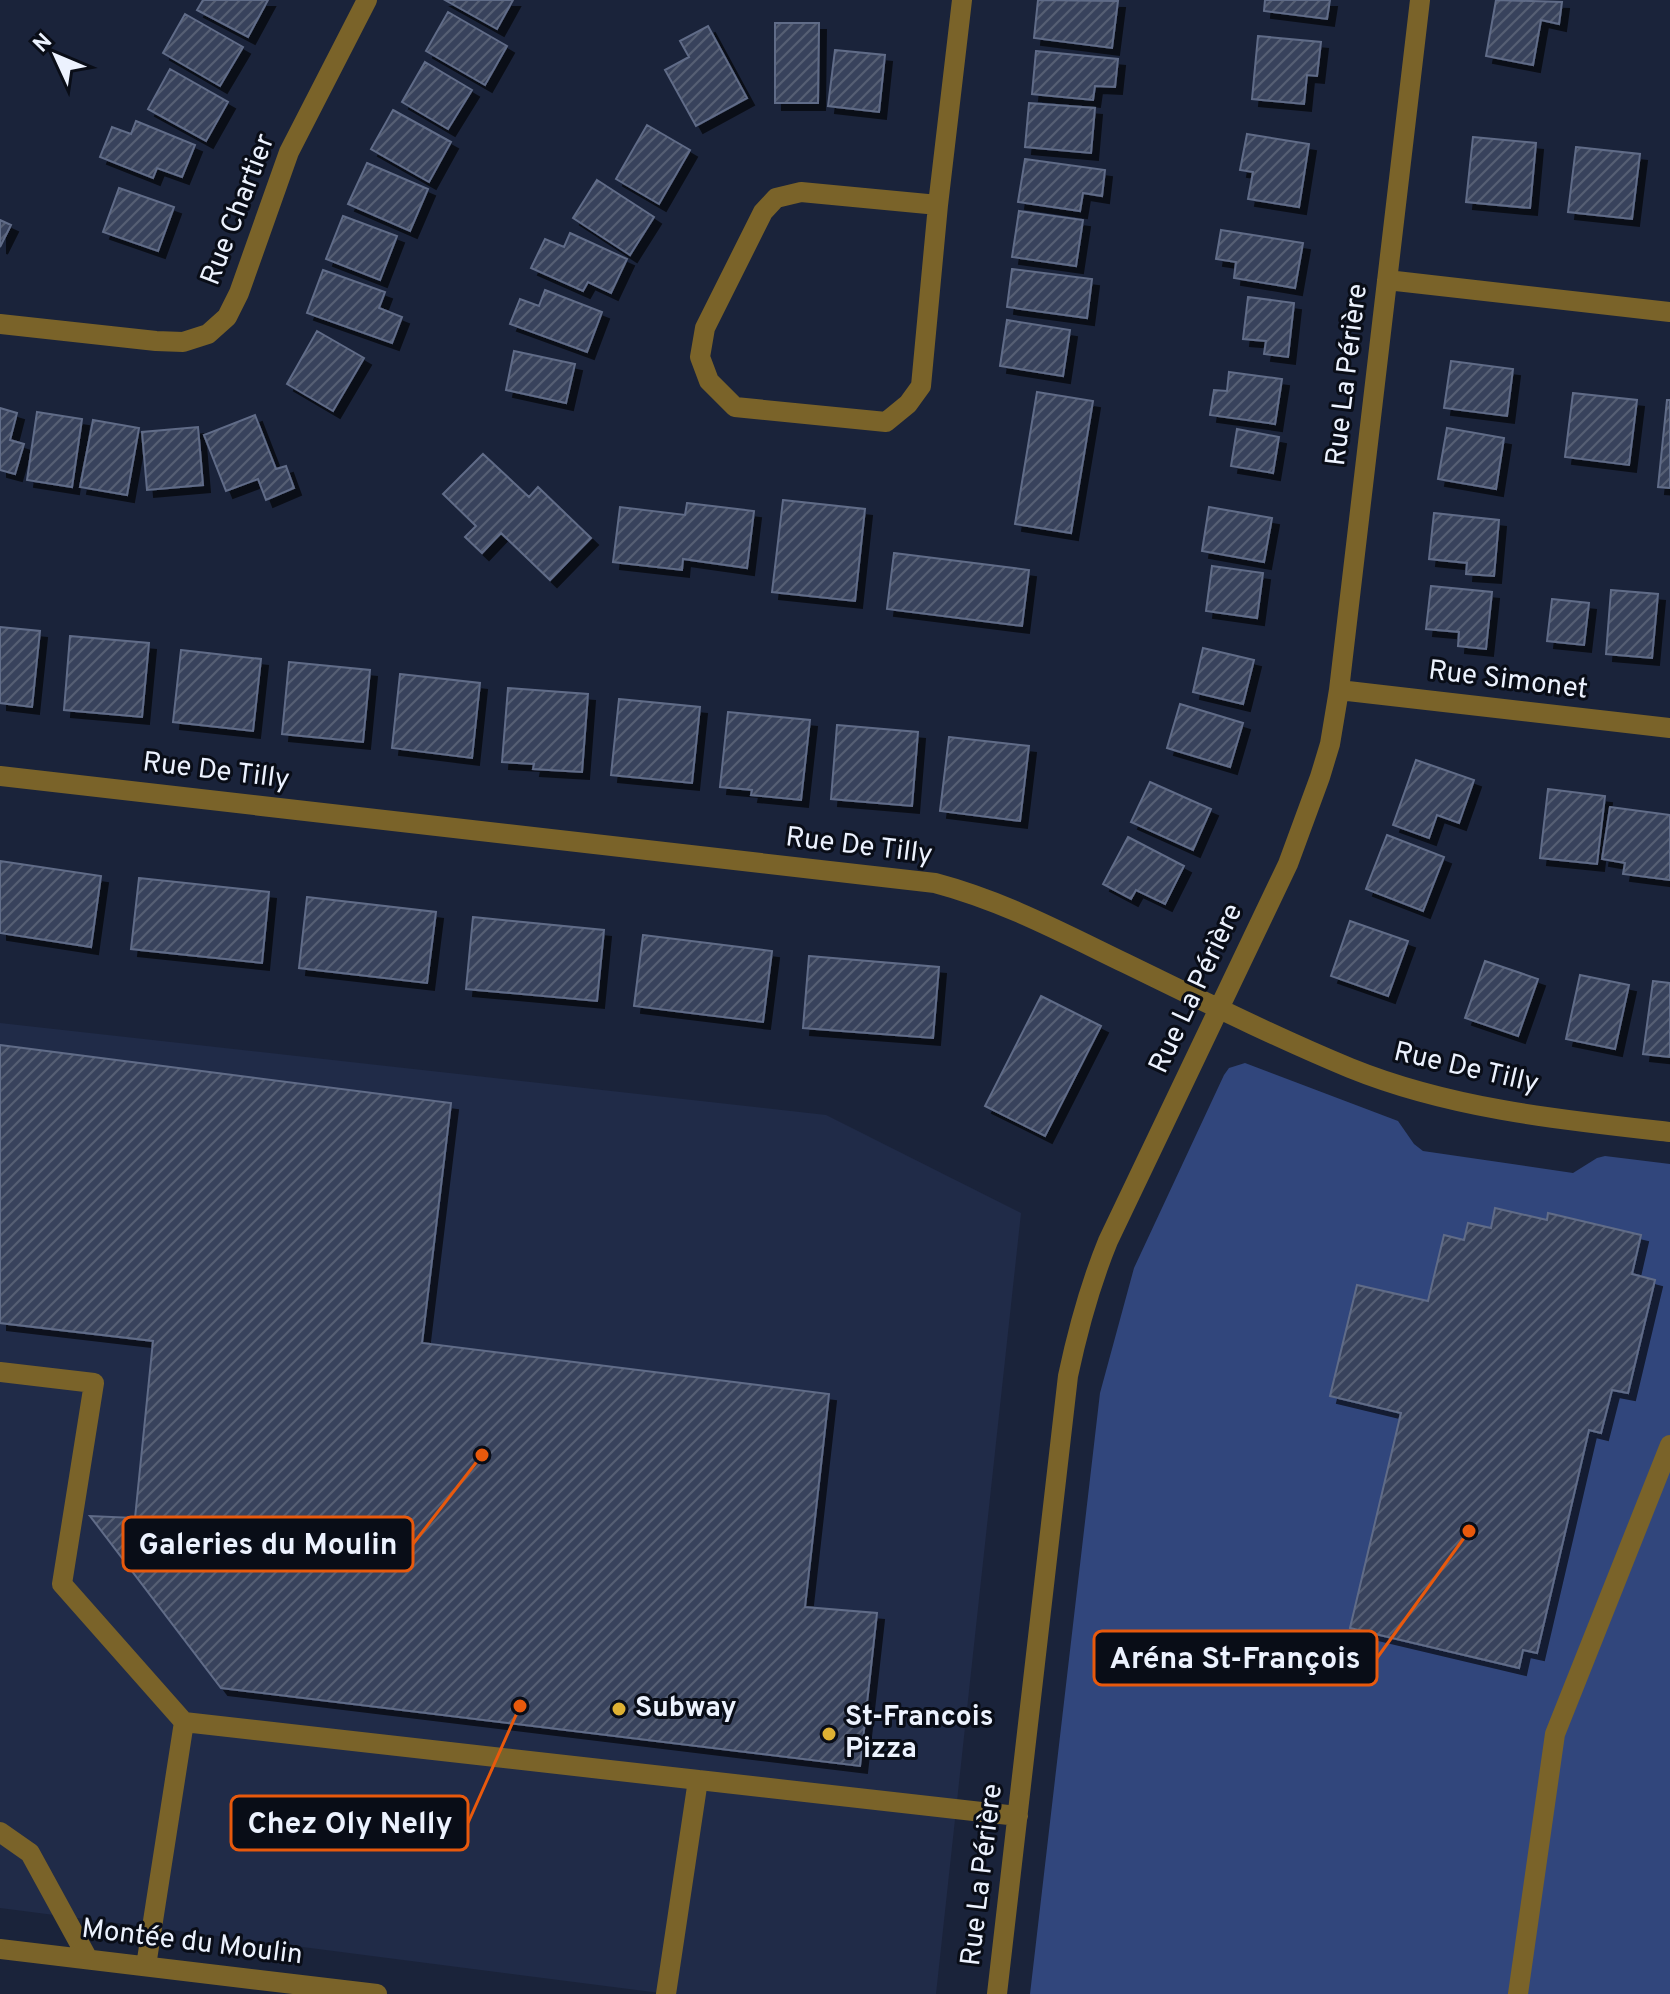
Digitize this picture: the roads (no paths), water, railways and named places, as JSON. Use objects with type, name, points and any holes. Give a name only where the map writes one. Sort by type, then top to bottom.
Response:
[{"type":"street","name":"Rue Chartier","points":[[0,324],[156,341],[183,342],[208,334],[227,317],[239,293],[289,152],[367,0]]},
{"type":"street","points":[[938,205],[801,192],[776,198],[763,212],[705,328],[700,357],[709,381],[735,407],[886,422],[908,404],[921,386],[962,0]]},
{"type":"street","name":"Rue La Périère","points":[[997,1994],[1068,1376],[1077,1331],[1108,1241],[1288,864],[1330,744],[1339,690],[1420,0]]},
{"type":"street","points":[[1387,280],[1670,312]]},
{"type":"street","name":"Rue Simonet","points":[[1339,690],[1670,728]]},
{"type":"street","name":"Rue De Tilly","points":[[0,776],[935,883],[980,895],[1022,912],[1219,1009],[1350,1068],[1438,1097],[1524,1113],[1670,1132]]},
{"type":"street","points":[[0,1372],[94,1383],[62,1584],[184,1722],[1018,1816]]},
{"type":"street","points":[[1518,1994],[1555,1734],[1670,1445]]},
{"type":"street","points":[[146,1966],[184,1722]]},
{"type":"street","points":[[666,1994],[698,1780]]},
{"type":"street","points":[[0,1832],[30,1853],[88,1959]]},
{"type":"street","name":"Montée du Moulin","points":[[0,1949],[377,1994]]},
{"type":"place","name":"Galeries du Moulin","points":[[482,1455]]},
{"type":"place","name":"Aréna St-François","points":[[1469,1531]]},
{"type":"place","name":"Chez Oly Nelly","points":[[520,1706]]},
{"type":"place","name":"Subway","points":[[619,1709]]},
{"type":"place","name":"St-Francois Pizza","points":[[829,1734]]}]
